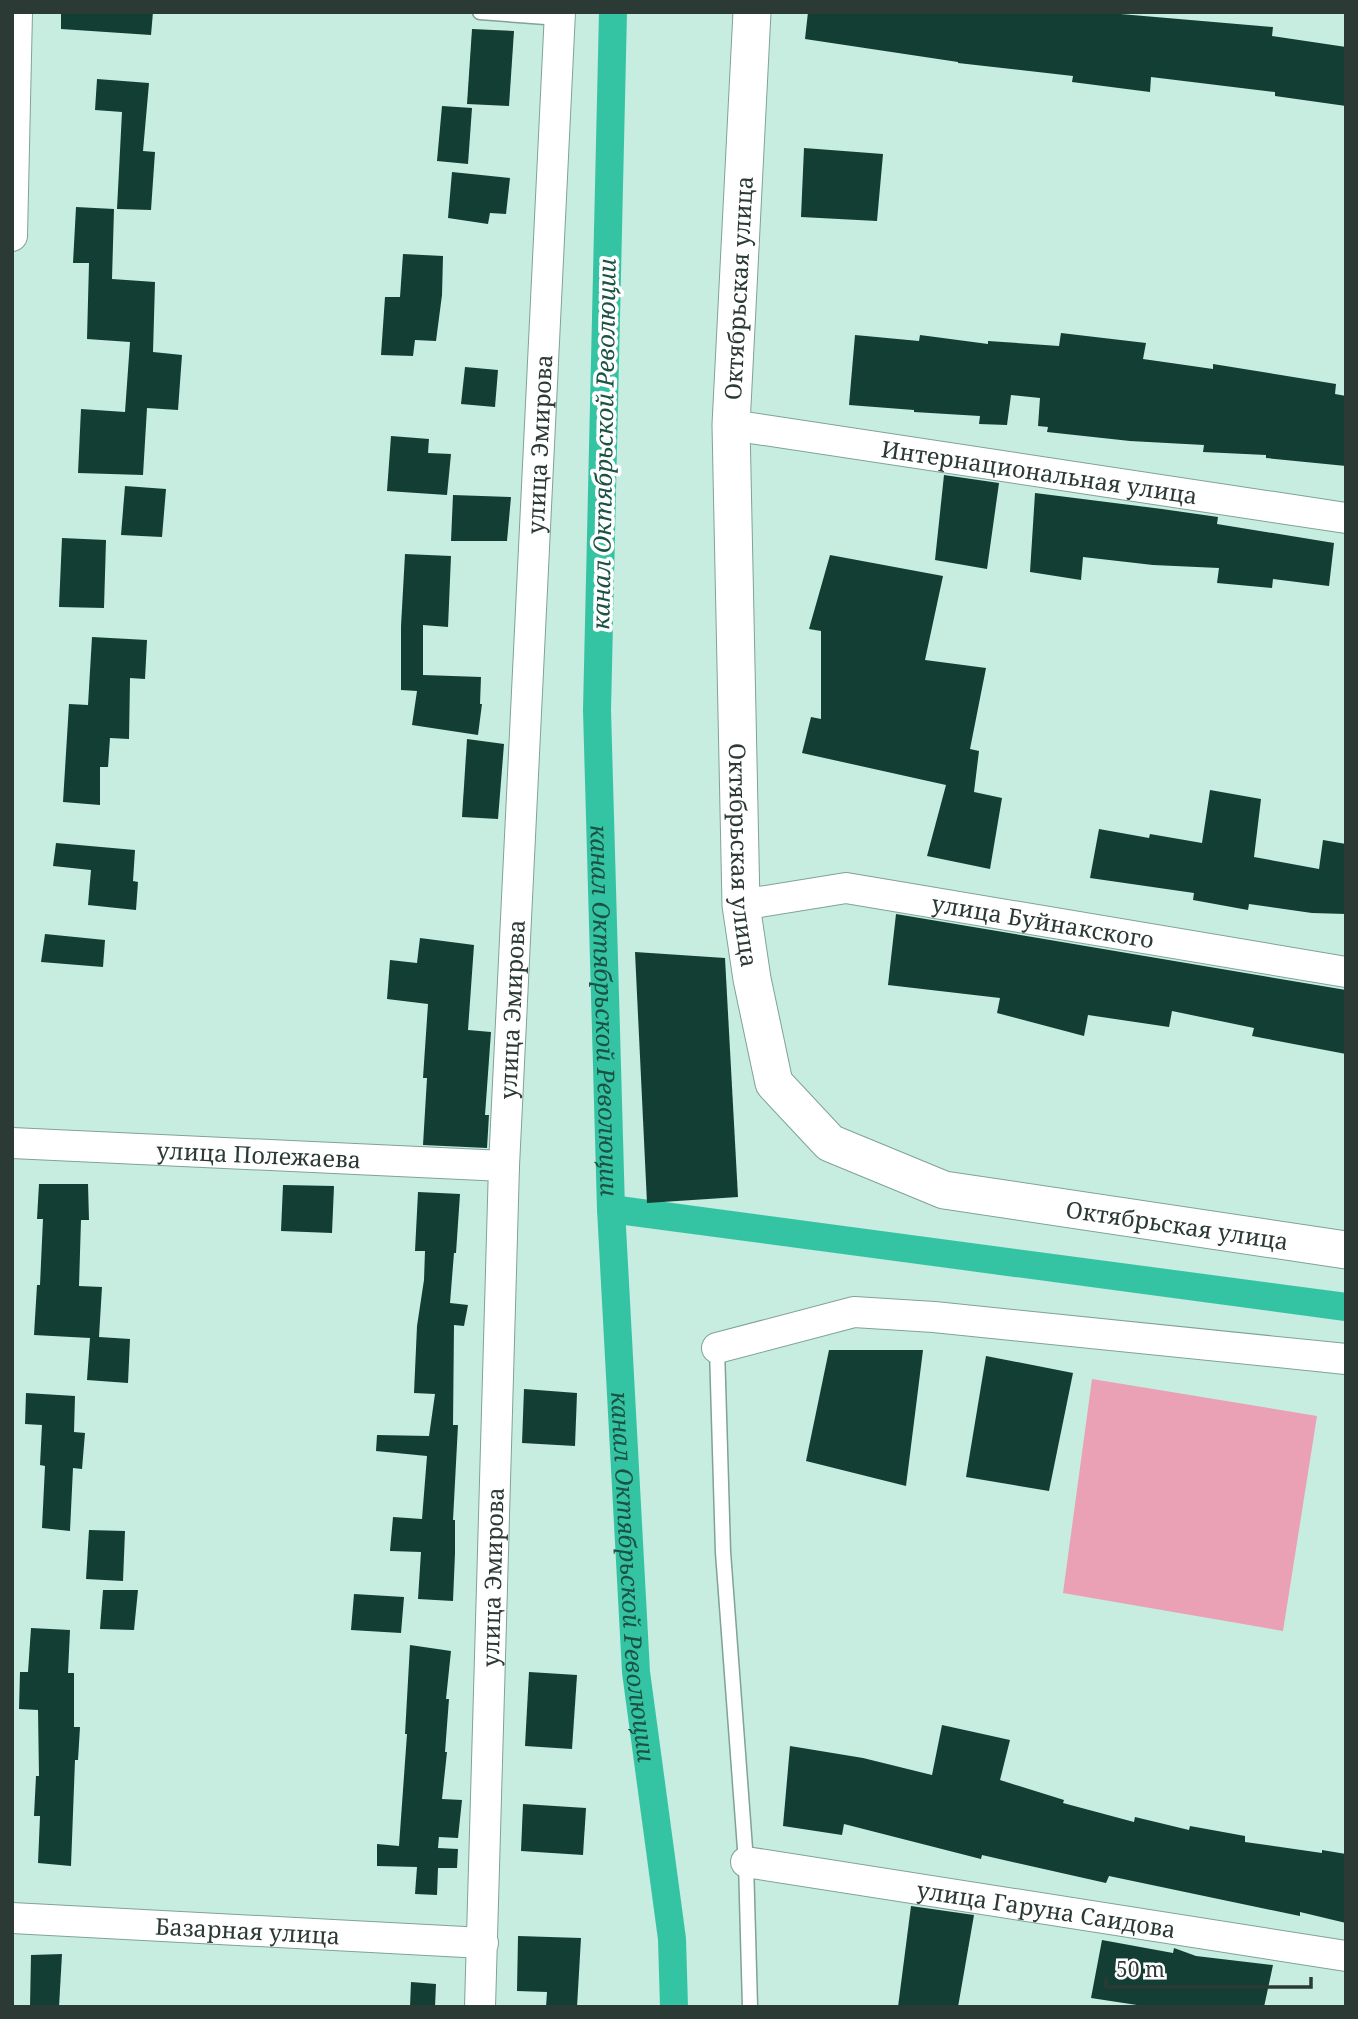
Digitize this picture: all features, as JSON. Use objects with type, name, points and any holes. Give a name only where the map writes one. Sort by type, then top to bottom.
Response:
[{"type":"street","points":[[12,236],[17,12]]},
{"type":"street","name":"Октябрьская улица","points":[[752,12],[731,425],[741,905],[752,979],[774,1083],[830,1143],[944,1190],[1346,1250]]},
{"type":"street","name":"улица Эмирова","points":[[480,2007],[504,1166],[560,15]]},
{"type":"street","name":"Интернациональная улица","points":[[731,425],[1346,518]]},
{"type":"street","name":"улица Буйнакского","points":[[741,905],[846,888],[1346,972]]},
{"type":"street","name":"улица Полежаева","points":[[12,1143],[504,1166]]},
{"type":"street","points":[[717,1348],[854,1312],[934,1317],[1346,1359]]},
{"type":"street","name":"улица Гаруна Саидова","points":[[746,1862],[1346,1956]]},
{"type":"street","name":"Базарная улица","points":[[12,1918],[483,1943]]},
{"type":"lane","points":[[480,12],[560,15]]},
{"type":"lane","points":[[717,1348],[723,1552],[746,1862],[750,2007]]},
{"type":"shaded area","points":[[1092,1379],[1317,1416],[1283,1631],[1063,1593]]},
{"type":"building","points":[[61,12],[153,12],[151,35],[61,29]]},
{"type":"building","points":[[808,12],[1097,12],[1273,27],[1272,36],[1346,47],[1346,106],[1275,96],[1275,92],[1151,77],[1150,92],[1072,82],[1073,76],[958,63],[805,39]]},
{"type":"building","points":[[472,29],[514,31],[509,106],[467,104]]},
{"type":"building","points":[[97,79],[149,83],[143,151],[155,152],[151,210],[117,209],[122,112],[95,110]]},
{"type":"building","points":[[442,106],[472,108],[468,164],[437,161]]},
{"type":"building","points":[[804,148],[883,154],[877,221],[801,217]]},
{"type":"building","points":[[452,172],[510,178],[506,214],[490,213],[488,224],[448,218]]},
{"type":"building","points":[[76,207],[114,209],[112,279],[155,282],[153,352],[182,355],[178,410],[147,408],[143,475],[78,473],[81,409],[125,412],[130,342],[87,339],[89,263],[73,263]]},
{"type":"building","points":[[403,254],[443,256],[442,295],[436,341],[415,340],[413,356],[381,355],[385,297],[400,297]]},
{"type":"building","points":[[1061,333],[1146,343],[1143,359],[1213,369],[1213,364],[1336,384],[1335,394],[1346,396],[1346,466],[1266,458],[1266,455],[1203,452],[1204,445],[1130,441],[1047,432],[1048,427],[1038,426],[1040,398],[1011,395],[1007,425],[979,424],[980,416],[849,405],[855,335],[919,341],[920,335],[988,344],[988,341],[1059,346]]},
{"type":"building","points":[[465,367],[498,370],[495,407],[461,404]]},
{"type":"building","points":[[391,436],[429,439],[428,453],[451,454],[447,495],[387,491]]},
{"type":"building","points":[[944,475],[999,483],[987,569],[935,560]]},
{"type":"building","points":[[125,486],[166,489],[162,537],[121,535]]},
{"type":"building","points":[[1035,493],[1218,517],[1217,524],[1334,543],[1329,586],[1273,579],[1272,588],[1217,583],[1219,568],[1153,565],[1083,557],[1081,580],[1030,572]]},
{"type":"building","points":[[453,495],[511,497],[507,541],[451,541]]},
{"type":"building","points":[[62,538],[106,540],[104,608],[59,607]]},
{"type":"building","points":[[405,554],[451,556],[448,627],[423,625],[423,675],[481,677],[482,704],[478,735],[412,725],[417,691],[401,690]]},
{"type":"building","points":[[830,555],[943,576],[925,660],[986,668],[970,749],[979,751],[974,792],[1002,798],[990,869],[927,856],[946,785],[802,753],[811,717],[821,719],[821,631],[809,629]]},
{"type":"building","points":[[92,637],[147,640],[145,679],[130,678],[129,739],[110,738],[108,767],[100,767],[100,805],[63,802],[69,704],[88,705]]},
{"type":"building","points":[[467,739],[504,744],[498,819],[462,817]]},
{"type":"building","points":[[1210,790],[1261,799],[1254,857],[1319,869],[1323,840],[1346,844],[1346,914],[1312,913],[1249,904],[1248,910],[1193,900],[1194,893],[1090,878],[1099,829],[1149,838],[1150,834],[1202,843]]},
{"type":"building","points":[[56,843],[135,850],[133,881],[138,882],[136,910],[88,905],[91,870],[53,866]]},
{"type":"building","points":[[896,914],[1346,990],[1346,1054],[1252,1036],[1254,1028],[1172,1011],[1169,1027],[1088,1015],[1084,1036],[997,1013],[1000,998],[888,985]]},
{"type":"building","points":[[45,934],[105,940],[103,967],[41,962]]},
{"type":"building","points":[[420,938],[474,945],[468,1030],[491,1032],[485,1115],[489,1115],[487,1148],[423,1145],[427,1078],[423,1078],[428,1004],[387,999],[390,960],[417,963]]},
{"type":"building","points":[[635,952],[725,958],[738,1197],[647,1203]]},
{"type":"building","points":[[39,1184],[88,1184],[89,1220],[81,1220],[79,1286],[102,1287],[99,1337],[130,1339],[128,1383],[87,1380],[90,1338],[34,1335],[37,1285],[40,1285],[43,1219],[37,1219]]},
{"type":"building","points":[[283,1185],[334,1186],[332,1233],[281,1231]]},
{"type":"building","points":[[418,1192],[460,1194],[450,1303],[468,1305],[464,1326],[454,1325],[453,1425],[458,1425],[453,1520],[453,1601],[418,1599],[421,1552],[390,1551],[393,1517],[422,1519],[427,1456],[376,1451],[377,1435],[429,1436],[435,1394],[414,1393],[417,1326],[425,1251],[415,1251]]},
{"type":"building","points":[[829,1350],[923,1350],[906,1486],[806,1461]]},
{"type":"building","points":[[986,1356],[1073,1373],[1049,1491],[966,1477]]},
{"type":"building","points":[[524,1389],[577,1393],[575,1446],[522,1443]]},
{"type":"building","points":[[26,1393],[75,1396],[74,1432],[85,1433],[82,1469],[73,1468],[70,1531],[42,1528],[45,1466],[40,1465],[42,1425],[25,1424]]},
{"type":"building","points":[[89,1530],[125,1531],[123,1581],[86,1579]]},
{"type":"building","points":[[103,1590],[138,1590],[134,1630],[100,1629]]},
{"type":"building","points":[[354,1594],[404,1597],[401,1633],[351,1630]]},
{"type":"building","points":[[31,1628],[70,1630],[68,1673],[74,1673],[74,1727],[80,1727],[78,1760],[75,1760],[71,1866],[38,1863],[40,1816],[34,1816],[36,1776],[39,1776],[38,1710],[19,1709],[20,1672],[28,1672]]},
{"type":"building","points":[[410,1645],[451,1651],[446,1699],[449,1699],[447,1752],[442,1799],[462,1800],[458,1838],[439,1837],[438,1848],[458,1849],[457,1868],[438,1868],[437,1895],[415,1894],[417,1867],[377,1866],[377,1844],[399,1846]]},
{"type":"building","points":[[529,1672],[577,1675],[572,1749],[525,1746]]},
{"type":"building","points":[[942,1725],[1010,1740],[1000,1780],[1064,1800],[1063,1803],[1134,1822],[1135,1817],[1189,1830],[1190,1826],[1245,1836],[1245,1842],[1346,1854],[1346,1923],[1109,1876],[1106,1883],[982,1855],[981,1859],[844,1824],[842,1835],[783,1826],[790,1746],[863,1758],[932,1775]]},
{"type":"building","points":[[523,1804],[586,1808],[583,1855],[521,1851]]},
{"type":"building","points":[[911,1906],[974,1915],[958,2007],[898,2007]]},
{"type":"building","points":[[518,1936],[581,1938],[577,2007],[546,2007],[547,1992],[517,1991]]},
{"type":"building","points":[[1102,1940],[1173,1953],[1174,1948],[1196,1956],[1273,1965],[1264,2007],[1150,2007],[1091,1998]]},
{"type":"building","points":[[62,1954],[59,2007],[30,2007],[31,1955]]},
{"type":"building","points":[[411,1982],[436,1984],[435,2007],[410,2007]]},
{"type":"waterway","name":"канал Октябрьской Революции","points":[[613,12],[597,710],[611,1209],[636,1672],[672,1939],[674,2007]]},
{"type":"waterway","points":[[611,1209],[1346,1307]]}]
